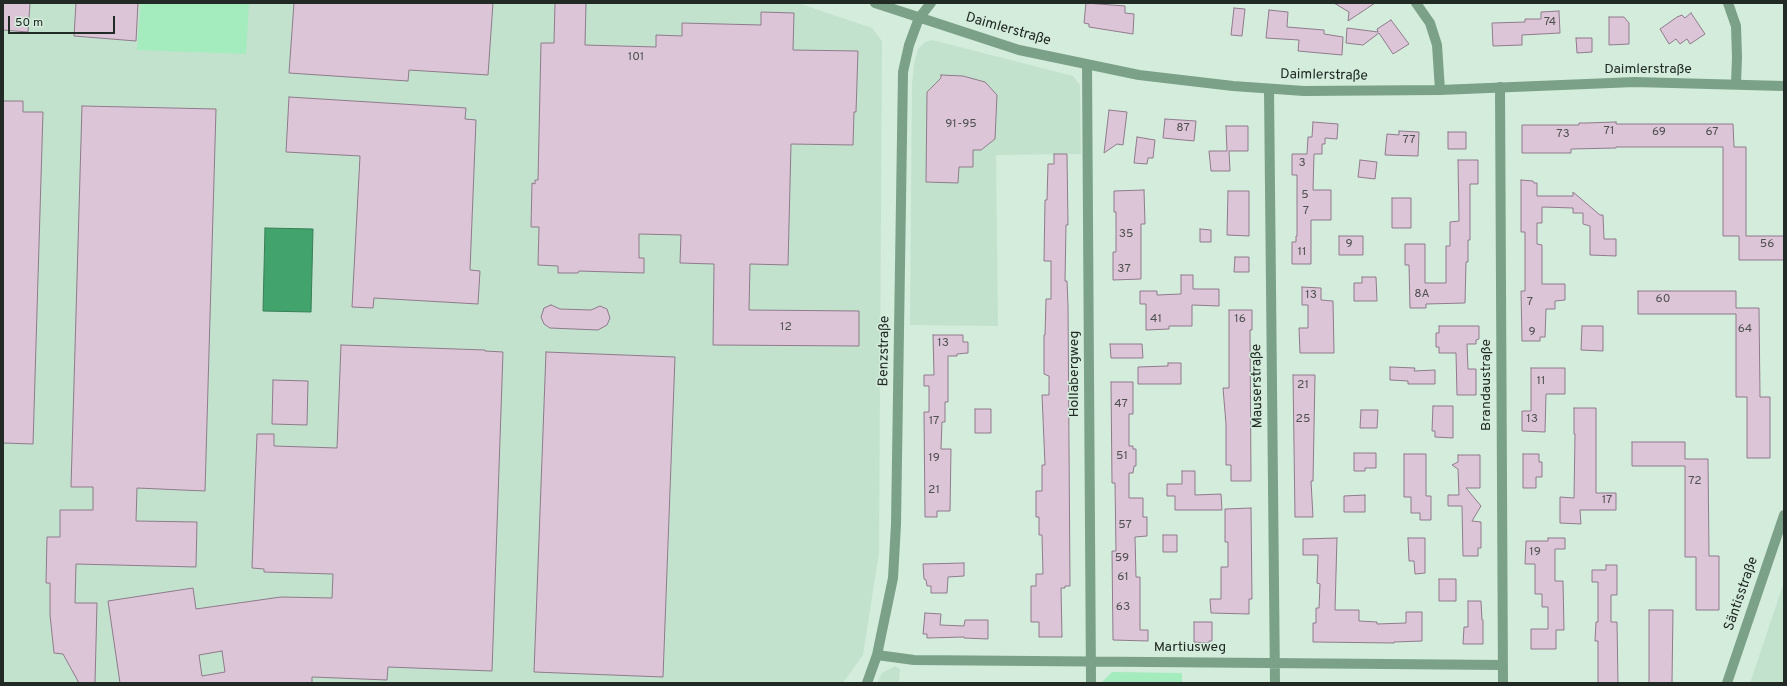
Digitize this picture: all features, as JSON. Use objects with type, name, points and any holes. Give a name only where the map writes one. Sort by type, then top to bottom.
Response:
[{"type":"street","name":"Daimlerstraße","points":[[875,3],[1020,50],[1087,65],[1139,75],[1269,89],[1304,91],[1440,90],[1635,82],[1784,86]]},
{"type":"street","name":"Benzstraße","points":[[868,683],[877,655],[893,578],[896,524],[903,72],[909,45],[919,18],[931,3]]},
{"type":"street","points":[[1416,3],[1430,23],[1437,45],[1440,90]]},
{"type":"street","points":[[1728,3],[1736,26],[1736,84]]},
{"type":"street","name":"Hollabergweg","points":[[1087,65],[1091,683]]},
{"type":"street","name":"Brandaustraße","points":[[1500,88],[1503,683]]},
{"type":"street","name":"Mauserstraße","points":[[1269,89],[1275,683]]},
{"type":"street","name":"Säntisstraße","points":[[1727,683],[1784,515]]},
{"type":"street","name":"Martiusweg","points":[[877,655],[905,660],[1503,665]]},
{"type":"shaded area","points":[[3,3],[798,3],[872,28],[882,41],[879,552],[863,655],[843,683],[3,683]]},
{"type":"shaded area","points":[[141,3],[249,3],[246,54],[137,50]]},
{"type":"shaded area","points":[[932,40],[1073,76],[1080,85],[1081,154],[996,155],[998,326],[910,325],[912,85],[914,64],[918,49],[925,42]]},
{"type":"shaded area","points":[[265,228],[313,229],[311,312],[263,311]]},
{"type":"shaded area","points":[[1784,582],[1784,683],[1750,683]]},
{"type":"shaded area","points":[[895,666],[900,669],[899,683],[877,683],[882,673]]},
{"type":"shaded area","points":[[1112,672],[1182,673],[1182,683],[1101,683]]},
{"type":"building","points":[[3,3],[30,3],[28,32],[3,30]]},
{"type":"building","points":[[76,3],[138,3],[136,41],[74,36]]},
{"type":"building","points":[[294,3],[493,3],[488,75],[409,70],[408,81],[289,73]]},
{"type":"building","points":[[555,3],[586,3],[585,45],[656,47],[656,35],[682,36],[682,23],[761,25],[761,12],[794,13],[793,50],[858,51],[856,112],[854,112],[853,145],[791,144],[788,265],[750,264],[749,310],[859,311],[859,346],[713,345],[714,264],[680,263],[681,235],[639,234],[639,258],[644,258],[644,273],[579,271],[578,273],[558,273],[558,266],[538,265],[539,227],[531,227],[532,183],[535,184],[535,180],[538,180],[541,43],[554,43]]},
{"type":"building","points":[[1086,3],[1125,6],[1125,13],[1134,14],[1133,34],[1089,27],[1089,24],[1084,23]]},
{"type":"building","points":[[1334,3],[1375,3],[1348,21],[1349,12]]},
{"type":"building","points":[[1234,8],[1245,9],[1242,36],[1231,35]]},
{"type":"building","points":[[1269,10],[1288,12],[1287,27],[1324,30],[1324,34],[1343,37],[1342,55],[1298,51],[1299,40],[1266,38]]},
{"type":"building","points":[[1559,11],[1560,33],[1522,35],[1522,45],[1493,46],[1492,23],[1525,22],[1525,19],[1541,19],[1541,12]]},
{"type":"building","points":[[1691,13],[1705,34],[1690,44],[1687,39],[1680,44],[1676,39],[1669,44],[1660,29],[1677,17],[1682,15],[1685,18]]},
{"type":"building","points":[[1609,17],[1624,17],[1629,23],[1629,44],[1609,45]]},
{"type":"building","points":[[1391,20],[1409,44],[1393,54],[1379,33],[1363,45],[1346,43],[1347,28],[1378,32],[1377,29]]},
{"type":"building","points":[[1576,38],[1592,38],[1592,52],[1577,53]]},
{"type":"building","points":[[941,75],[963,76],[985,82],[997,95],[995,139],[981,150],[973,150],[973,167],[959,167],[958,183],[926,182],[927,92],[941,78]]},
{"type":"building","points":[[289,97],[466,108],[465,119],[476,120],[470,270],[480,271],[478,304],[374,298],[373,308],[352,307],[360,156],[286,152]]},
{"type":"building","points":[[3,101],[23,101],[23,112],[43,112],[33,444],[3,443]]},
{"type":"building","points":[[82,106],[216,109],[205,491],[137,488],[136,521],[197,522],[196,567],[76,564],[75,603],[97,603],[95,683],[79,683],[63,654],[54,653],[50,615],[50,583],[46,583],[47,537],[60,537],[60,510],[93,510],[93,487],[71,487]]},
{"type":"building","points":[[1109,110],[1127,112],[1123,145],[1117,144],[1104,153]]},
{"type":"building","points":[[1165,119],[1196,121],[1194,141],[1163,138]]},
{"type":"building","points":[[1313,122],[1338,124],[1337,139],[1325,138],[1325,144],[1322,144],[1322,154],[1314,154],[1313,190],[1331,190],[1331,220],[1311,220],[1311,264],[1292,264],[1292,242],[1296,242],[1297,236],[1297,175],[1292,175],[1292,154],[1307,154],[1308,137],[1312,137]]},
{"type":"building","points":[[1616,122],[1616,124],[1733,124],[1734,147],[1746,147],[1746,236],[1784,236],[1784,260],[1739,260],[1739,236],[1723,236],[1723,147],[1616,147],[1571,149],[1571,153],[1522,153],[1522,125],[1579,125],[1579,123]]},
{"type":"building","points":[[1226,126],[1248,126],[1248,151],[1229,151],[1230,171],[1211,171],[1209,151],[1227,151]]},
{"type":"building","points":[[1399,131],[1419,132],[1418,156],[1385,155],[1387,134],[1399,135]]},
{"type":"building","points":[[1448,132],[1466,132],[1466,149],[1448,149]]},
{"type":"building","points":[[1137,137],[1155,140],[1153,158],[1148,158],[1147,164],[1134,163]]},
{"type":"building","points":[[1054,154],[1067,154],[1068,225],[1066,225],[1065,281],[1067,281],[1068,305],[1070,586],[1061,588],[1062,637],[1039,637],[1039,622],[1031,622],[1031,586],[1036,586],[1036,574],[1043,574],[1042,535],[1039,535],[1039,517],[1036,517],[1036,491],[1042,491],[1042,465],[1045,465],[1042,395],[1049,395],[1049,376],[1044,374],[1044,335],[1046,299],[1051,299],[1051,261],[1044,261],[1045,200],[1047,200],[1048,164],[1054,164]]},
{"type":"building","points":[[1360,160],[1377,162],[1375,179],[1358,177]]},
{"type":"building","points":[[1458,160],[1478,160],[1478,184],[1470,184],[1470,240],[1468,240],[1468,262],[1466,262],[1465,303],[1426,304],[1426,308],[1410,308],[1409,265],[1405,265],[1405,244],[1425,244],[1425,283],[1446,283],[1446,246],[1450,246],[1450,222],[1459,221]]},
{"type":"building","points":[[1521,180],[1533,181],[1534,183],[1537,183],[1537,196],[1573,196],[1573,192],[1600,215],[1603,215],[1604,239],[1616,239],[1616,256],[1590,255],[1590,226],[1583,224],[1583,213],[1573,213],[1573,208],[1542,207],[1542,223],[1537,223],[1537,244],[1542,245],[1542,284],[1565,284],[1565,300],[1555,301],[1555,309],[1546,309],[1545,337],[1540,337],[1540,341],[1522,341],[1521,291],[1525,291],[1525,232],[1521,232]]},
{"type":"building","points":[[1144,190],[1145,224],[1141,224],[1141,279],[1113,280],[1113,252],[1116,252],[1116,212],[1114,212],[1114,191]]},
{"type":"building","points":[[1228,191],[1249,191],[1249,236],[1227,235]]},
{"type":"building","points":[[1392,198],[1411,198],[1411,228],[1392,228]]},
{"type":"building","points":[[1200,229],[1211,230],[1211,242],[1200,242]]},
{"type":"building","points":[[1339,236],[1363,236],[1363,255],[1339,255]]},
{"type":"building","points":[[1235,257],[1249,257],[1249,272],[1234,272]]},
{"type":"building","points":[[1181,275],[1193,275],[1193,289],[1219,289],[1219,306],[1192,305],[1192,326],[1169,326],[1169,329],[1146,330],[1146,304],[1140,304],[1140,291],[1157,291],[1157,295],[1181,294]]},
{"type":"building","points":[[1362,277],[1376,277],[1377,301],[1354,301],[1354,283],[1362,283]]},
{"type":"building","points":[[1302,287],[1321,288],[1321,300],[1333,301],[1334,353],[1300,353],[1299,328],[1308,328],[1308,305],[1302,305]]},
{"type":"building","points":[[1638,291],[1736,291],[1736,308],[1759,308],[1760,397],[1770,397],[1770,458],[1747,458],[1747,397],[1736,397],[1736,314],[1638,314]]},
{"type":"building","points":[[551,305],[560,309],[591,310],[600,306],[607,309],[610,318],[607,325],[598,330],[550,328],[544,324],[541,317],[544,308]]},
{"type":"building","points":[[1229,310],[1252,310],[1252,330],[1250,330],[1251,481],[1231,481],[1231,465],[1226,465],[1226,424],[1223,388],[1229,388]]},
{"type":"building","points":[[1439,326],[1479,326],[1479,339],[1476,340],[1476,344],[1467,344],[1468,369],[1476,369],[1476,395],[1457,395],[1456,353],[1439,353],[1439,347],[1436,347],[1436,333],[1439,333]]},
{"type":"building","points":[[1582,326],[1603,326],[1603,351],[1581,350]]},
{"type":"building","points":[[933,335],[963,335],[963,342],[968,342],[968,353],[957,354],[957,356],[948,356],[948,402],[945,402],[945,422],[942,422],[941,449],[951,449],[950,511],[937,511],[937,517],[925,517],[924,412],[929,412],[929,386],[924,386],[924,375],[934,375]]},
{"type":"building","points":[[1110,344],[1142,344],[1143,358],[1111,358]]},
{"type":"building","points":[[341,345],[485,350],[503,352],[492,671],[388,667],[387,680],[312,677],[312,683],[120,683],[108,601],[193,588],[196,609],[281,597],[332,598],[333,574],[264,572],[264,569],[252,568],[257,434],[274,434],[274,446],[337,448]],"holes":[[[222,651],[225,672],[202,676],[199,655]]]},
{"type":"building","points":[[546,352],[675,357],[663,677],[534,672]]},
{"type":"building","points":[[1168,363],[1181,363],[1181,384],[1138,384],[1138,367],[1168,366]]},
{"type":"building","points":[[1390,367],[1415,368],[1414,371],[1435,370],[1435,384],[1408,384],[1408,381],[1390,380]]},
{"type":"building","points":[[1531,368],[1565,368],[1565,394],[1546,394],[1545,432],[1522,431],[1522,411],[1531,411]]},
{"type":"building","points":[[1293,375],[1315,375],[1313,481],[1311,481],[1313,517],[1295,517]]},
{"type":"building","points":[[273,380],[308,381],[307,425],[272,424]]},
{"type":"building","points":[[1111,382],[1133,382],[1133,414],[1129,414],[1129,446],[1133,446],[1133,449],[1136,449],[1136,466],[1134,466],[1133,473],[1129,473],[1129,498],[1143,498],[1143,517],[1147,517],[1147,536],[1135,537],[1136,577],[1140,577],[1140,630],[1148,630],[1148,641],[1113,640],[1112,551],[1116,551],[1115,483],[1112,483]]},
{"type":"building","points":[[1433,406],[1453,406],[1453,438],[1435,437],[1435,431],[1432,431]]},
{"type":"building","points":[[1574,408],[1596,408],[1596,493],[1616,493],[1616,510],[1580,510],[1581,524],[1560,523],[1560,497],[1574,498]]},
{"type":"building","points":[[975,409],[991,409],[991,433],[975,433]]},
{"type":"building","points":[[1361,410],[1378,410],[1377,428],[1360,428]]},
{"type":"building","points":[[1632,442],[1685,442],[1685,459],[1708,459],[1709,556],[1719,556],[1719,610],[1696,610],[1696,557],[1685,557],[1685,466],[1632,466]]},
{"type":"building","points":[[1354,453],[1376,453],[1376,468],[1365,468],[1365,471],[1354,471]]},
{"type":"building","points":[[1404,454],[1426,454],[1426,496],[1431,496],[1431,520],[1420,520],[1420,513],[1411,513],[1411,497],[1404,497]]},
{"type":"building","points":[[1523,454],[1539,454],[1539,462],[1542,462],[1542,477],[1536,477],[1536,488],[1523,488]]},
{"type":"building","points":[[1458,455],[1480,455],[1480,488],[1466,488],[1481,506],[1472,521],[1481,522],[1481,548],[1478,548],[1478,556],[1463,556],[1462,506],[1448,506],[1448,495],[1459,495],[1458,469],[1452,465],[1458,462]]},
{"type":"building","points":[[1182,471],[1195,471],[1195,495],[1221,494],[1222,510],[1175,510],[1175,496],[1167,496],[1167,484],[1182,484]]},
{"type":"building","points":[[1365,495],[1365,512],[1344,512],[1344,496]]},
{"type":"building","points":[[1251,508],[1252,599],[1249,599],[1249,614],[1211,613],[1210,599],[1221,599],[1221,567],[1228,567],[1228,542],[1225,542],[1225,509]]},
{"type":"building","points":[[1163,535],[1177,535],[1177,552],[1163,552]]},
{"type":"building","points":[[1337,538],[1335,610],[1359,610],[1359,621],[1377,622],[1377,624],[1406,623],[1406,612],[1422,612],[1422,641],[1394,643],[1313,642],[1313,623],[1316,623],[1316,608],[1319,608],[1320,584],[1317,583],[1318,555],[1303,555],[1303,539]]},
{"type":"building","points":[[1408,538],[1425,538],[1425,573],[1415,574],[1414,561],[1409,561]]},
{"type":"building","points":[[1548,538],[1565,538],[1565,549],[1555,549],[1555,581],[1563,581],[1564,630],[1556,630],[1556,649],[1531,649],[1531,629],[1548,629],[1548,607],[1542,607],[1542,594],[1535,594],[1535,564],[1525,564],[1526,541],[1548,541]]},
{"type":"building","points":[[964,563],[964,576],[948,577],[947,593],[931,593],[931,586],[927,586],[926,580],[924,579],[923,564]]},
{"type":"building","points":[[1606,565],[1617,565],[1617,595],[1611,595],[1611,622],[1617,622],[1618,683],[1598,683],[1598,641],[1595,641],[1596,622],[1598,622],[1598,582],[1592,582],[1592,570],[1606,570]]},
{"type":"building","points":[[1439,579],[1456,579],[1456,601],[1439,601]]},
{"type":"building","points":[[1468,601],[1481,601],[1483,644],[1463,644],[1464,627],[1468,627]]},
{"type":"building","points":[[1649,610],[1673,610],[1672,683],[1649,683]]},
{"type":"building","points":[[925,613],[941,614],[940,625],[964,626],[965,620],[988,620],[988,639],[964,637],[927,638],[927,634],[923,634]]},
{"type":"building","points":[[1194,622],[1212,622],[1212,641],[1209,641],[1209,643],[1194,642]]}]
